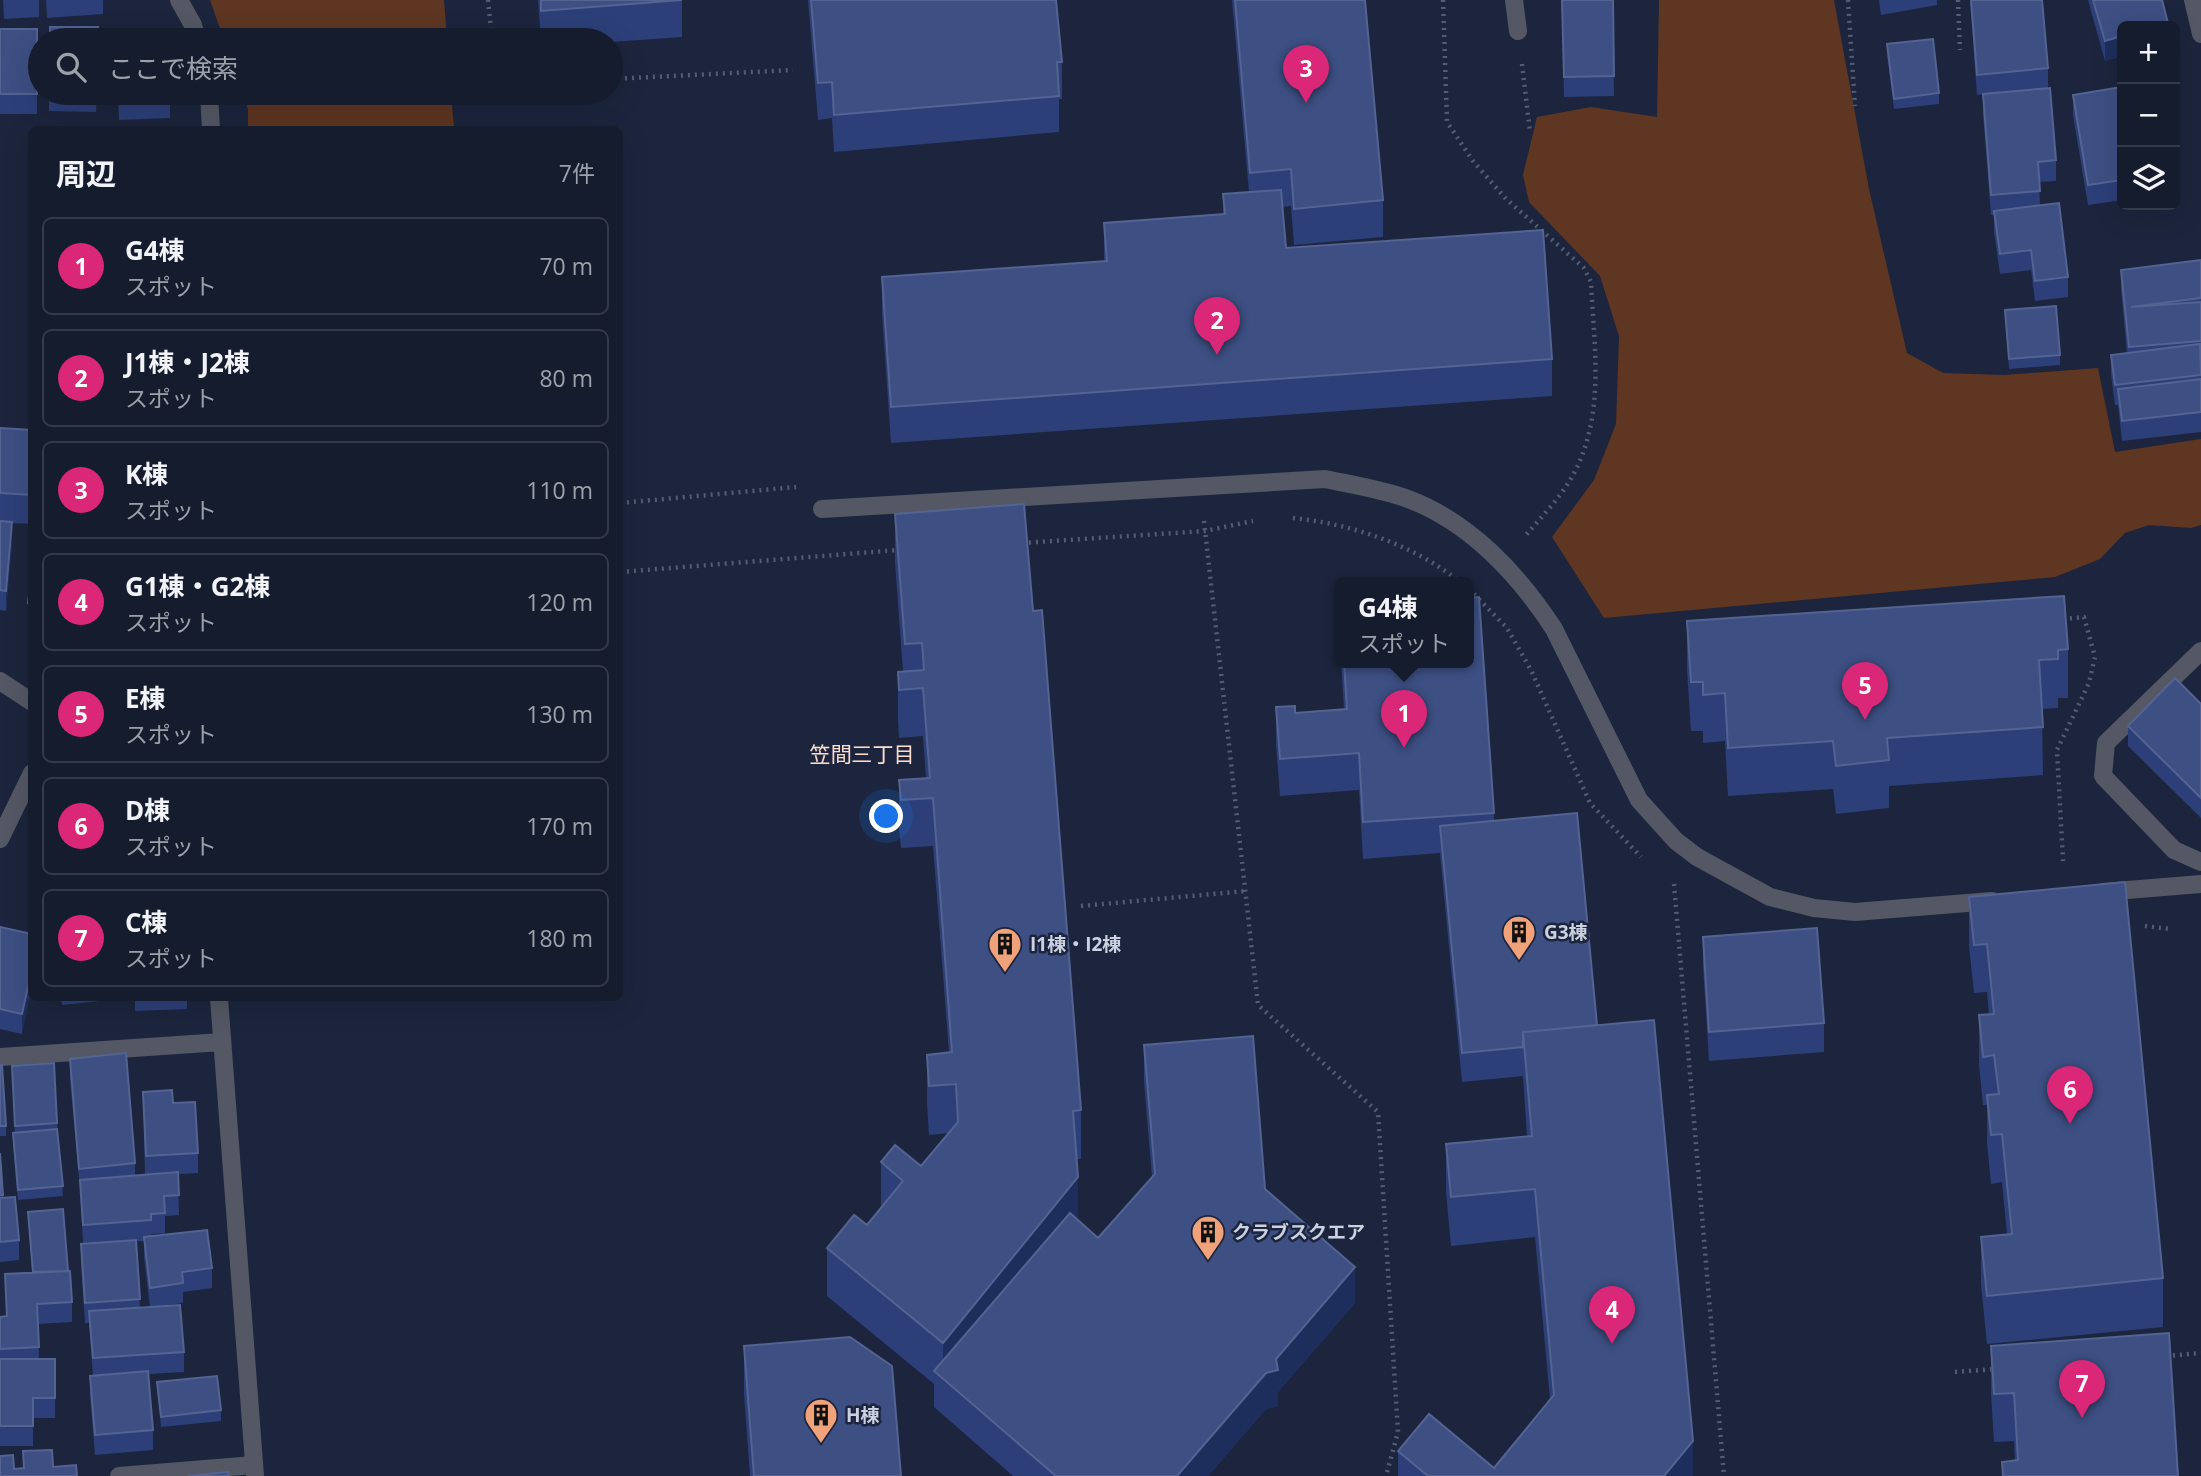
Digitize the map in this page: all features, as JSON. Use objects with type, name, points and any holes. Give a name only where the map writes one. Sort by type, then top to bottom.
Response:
[{"type":"street","points":[[179,0],[194,28]]},
{"type":"street","points":[[1514,0],[1518,32]]},
{"type":"street","points":[[2193,0],[2201,34]]},
{"type":"street","points":[[210,105],[211,126]]},
{"type":"street","points":[[822,509],[1325,479],[1379,490],[1411,500],[1451,521],[1507,568],[1538,605],[1554,629],[1639,800],[1676,841],[1697,857],[1770,897],[1814,908],[1855,912],[2004,900]]},
{"type":"street","points":[[2201,651],[2106,743],[2103,776],[2174,850],[2201,862]]},
{"type":"street","points":[[0,681],[28,699]]},
{"type":"street","points":[[0,839],[28,781]]},
{"type":"street","points":[[2086,893],[2201,884]]},
{"type":"street","points":[[119,1476],[254,1471],[219,1001]]},
{"type":"street","points":[[0,1057],[222,1042]]},
{"type":"path","points":[[488,0],[491,28]]},
{"type":"path","points":[[1443,0],[1447,122],[1473,161],[1506,199],[1584,268],[1591,282],[1597,387],[1594,419],[1579,464],[1560,495],[1522,540]]},
{"type":"path","points":[[1849,0],[1855,106]]},
{"type":"path","points":[[1958,0],[1960,50]]},
{"type":"path","points":[[1518,32],[1530,132]]},
{"type":"path","points":[[623,78],[793,70]]},
{"type":"path","points":[[623,503],[804,486]]},
{"type":"path","points":[[1200,486],[1258,1005],[1378,1112],[1398,1432],[1387,1476]]},
{"type":"path","points":[[1283,519],[1347,527],[1392,542],[1452,577]]},
{"type":"path","points":[[1016,543],[1205,531],[1260,521]]},
{"type":"path","points":[[623,572],[908,550]]},
{"type":"path","points":[[1474,594],[1507,628],[1531,670],[1590,803],[1646,861]]},
{"type":"path","points":[[2060,620],[2084,617],[2095,657],[2089,682],[2057,750],[2063,861]]},
{"type":"path","points":[[1697,857],[1674,883],[1724,1476]]},
{"type":"path","points":[[1665,876],[1684,890]]},
{"type":"path","points":[[1080,906],[1246,891]]},
{"type":"path","points":[[2133,924],[2169,929]]},
{"type":"path","points":[[2160,1357],[2201,1353]]},
{"type":"path","points":[[1955,1372],[2010,1368]]},
{"type":"shaded area","points":[[210,0],[444,0],[446,28],[220,28]]},
{"type":"shaded area","points":[[1659,0],[1834,0],[1869,189],[1907,353],[1943,373],[2004,375],[2098,368],[2115,452],[2201,439],[2201,525],[2191,528],[2149,525],[2125,533],[2100,559],[2055,577],[1604,618],[1552,537],[1594,480],[1616,424],[1619,336],[1600,276],[1529,202],[1523,175],[1537,117],[1591,107],[1657,117]]},
{"type":"shaded area","points":[[246,105],[452,105],[454,126],[248,126]]},
{"type":"building","points":[[541,0],[682,0],[541,11]]},
{"type":"building","points":[[811,0],[1056,0],[1062,62],[1057,62],[1059,96],[834,115],[832,82],[818,83]]},
{"type":"building","points":[[1235,0],[1365,0],[1383,200],[1294,209],[1291,169],[1250,173]]},
{"type":"building","points":[[1562,0],[1613,0],[1614,76],[1564,77]]},
{"type":"building","points":[[1971,0],[2042,0],[2048,68],[1977,75]]},
{"type":"building","points":[[2093,0],[2162,0],[2167,21],[2117,21],[2117,37],[2105,41]]},
{"type":"building","points":[[50,27],[98,27],[98,28]]},
{"type":"building","points":[[0,29],[28,29],[28,94],[0,94]]},
{"type":"building","points":[[1933,39],[1939,93],[1894,99],[1887,44]]},
{"type":"building","points":[[2050,88],[2056,160],[2038,162],[2040,191],[1991,195],[1983,94]]},
{"type":"building","points":[[2117,88],[2117,181],[2088,185],[2073,95]]},
{"type":"building","points":[[1281,190],[1286,248],[1543,230],[1552,359],[891,407],[882,277],[1107,261],[1104,223],[1225,214],[1223,194]]},
{"type":"building","points":[[2059,203],[2068,277],[2035,281],[2031,250],[2000,254],[1994,211]]},
{"type":"building","points":[[2201,260],[2201,298],[2131,307],[2201,302],[2201,341],[2129,347],[2121,270]]},
{"type":"building","points":[[2056,306],[2060,355],[2009,359],[2005,310]]},
{"type":"building","points":[[2200,344],[2201,375],[2115,385],[2111,355]]},
{"type":"building","points":[[2201,379],[2201,412],[2122,421],[2118,389]]},
{"type":"building","points":[[0,428],[28,430],[28,495],[0,493]]},
{"type":"building","name":"I1棟・I2棟","points":[[1024,504],[1033,611],[1042,610],[1081,1110],[1073,1111],[1078,1177],[943,1343],[827,1248],[854,1215],[867,1225],[903,1181],[881,1162],[895,1145],[921,1166],[958,1122],[956,1084],[929,1086],[927,1055],[952,1052],[933,798],[901,800],[899,780],[930,778],[923,688],[899,690],[898,672],[924,670],[922,643],[905,644],[895,514]]},
{"type":"building","points":[[0,521],[12,522],[6,591],[0,590]]},
{"type":"building","points":[[2064,596],[2068,649],[2058,650],[2058,659],[2039,660],[2043,727],[1887,738],[1889,760],[1836,766],[1833,741],[1728,748],[1725,693],[1703,695],[1703,682],[1691,682],[1687,621]]},
{"type":"building","points":[[1479,597],[1494,813],[1363,822],[1359,753],[1280,759],[1276,707],[1295,706],[1295,713],[1347,709],[1344,668],[1474,668],[1474,598]]},
{"type":"building","points":[[2175,678],[2201,704],[2201,798],[2128,726]]},
{"type":"building","name":"G3棟","points":[[1577,813],[1597,1025],[1523,1032],[1523,1047],[1462,1053],[1440,826]]},
{"type":"building","points":[[2125,882],[2163,1278],[1987,1296],[1981,1237],[2012,1234],[2002,1134],[1991,1135],[1987,1095],[1999,1094],[1994,1055],[1983,1057],[1979,1015],[1994,1014],[1987,944],[1974,945],[1969,897]]},
{"type":"building","points":[[0,927],[28,933],[28,987],[22,1014],[0,1009]]},
{"type":"building","points":[[1817,928],[1824,1023],[1709,1032],[1703,937]]},
{"type":"building","points":[[1654,1020],[1693,1441],[1664,1476],[1428,1476],[1398,1451],[1429,1414],[1494,1468],[1554,1395],[1535,1189],[1451,1197],[1446,1144],[1532,1136],[1523,1032]]},
{"type":"building","name":"クラブスクエア","points":[[1253,1036],[1265,1189],[1355,1267],[1276,1359],[1278,1370],[1266,1373],[1177,1476],[1056,1476],[934,1371],[1070,1213],[1098,1238],[1155,1174],[1144,1045]]},
{"type":"building","points":[[126,1053],[135,1163],[79,1169],[70,1059]]},
{"type":"building","points":[[54,1063],[57,1123],[15,1126],[12,1066]]},
{"type":"building","points":[[2,1065],[6,1126],[0,1126]]},
{"type":"building","points":[[172,1090],[173,1103],[195,1102],[198,1153],[146,1156],[143,1092]]},
{"type":"building","points":[[57,1129],[63,1186],[18,1190],[13,1133]]},
{"type":"building","points":[[0,1153],[3,1195],[0,1195]]},
{"type":"building","points":[[178,1172],[179,1195],[164,1196],[165,1213],[151,1214],[151,1220],[83,1225],[80,1180]]},
{"type":"building","points":[[15,1197],[19,1240],[0,1242],[0,1198]]},
{"type":"building","points":[[63,1209],[68,1271],[33,1272],[28,1212]]},
{"type":"building","points":[[207,1230],[212,1268],[182,1272],[183,1283],[150,1288],[144,1237]]},
{"type":"building","points":[[136,1240],[140,1299],[85,1303],[81,1244]]},
{"type":"building","points":[[70,1271],[72,1302],[37,1304],[39,1347],[0,1349],[0,1317],[7,1316],[5,1274]]},
{"type":"building","points":[[180,1305],[184,1352],[93,1358],[89,1311]]},
{"type":"building","points":[[2169,1333],[2178,1476],[2003,1476],[2002,1462],[2018,1460],[2014,1393],[1994,1394],[1991,1346]]},
{"type":"building","name":"H棟","points":[[850,1337],[892,1366],[901,1476],[754,1476],[744,1346]]},
{"type":"building","points":[[0,1359],[55,1359],[55,1398],[33,1398],[33,1426],[0,1426]]},
{"type":"building","points":[[148,1371],[153,1430],[95,1435],[90,1376]]},
{"type":"building","points":[[217,1376],[221,1410],[161,1417],[157,1382]]},
{"type":"building","points":[[52,1450],[53,1467],[76,1465],[77,1476],[0,1476],[0,1456],[13,1455],[14,1469],[24,1468],[23,1451]]},
{"type":"building","points":[[228,1472],[229,1476],[187,1476]]},
{"type":"place","name":"K棟","points":[[1306,103]]},
{"type":"place","name":"J1棟・J2棟","points":[[1217,355]]},
{"type":"place","name":"E棟","points":[[1865,720]]},
{"type":"place","name":"G4棟","points":[[1404,748]]},
{"type":"place","name":"G3棟","points":[[1519,962]]},
{"type":"place","name":"I1棟・I2棟","points":[[1005,974]]},
{"type":"place","name":"D棟","points":[[2070,1124]]},
{"type":"place","name":"クラブスクエア","points":[[1208,1262]]},
{"type":"place","name":"G1棟・G2棟","points":[[1612,1344]]},
{"type":"place","name":"C棟","points":[[2082,1418]]},
{"type":"place","name":"H棟","points":[[821,1445]]},
{"type":"district","name":"笠間三丁目","points":[[862,754]]}]
